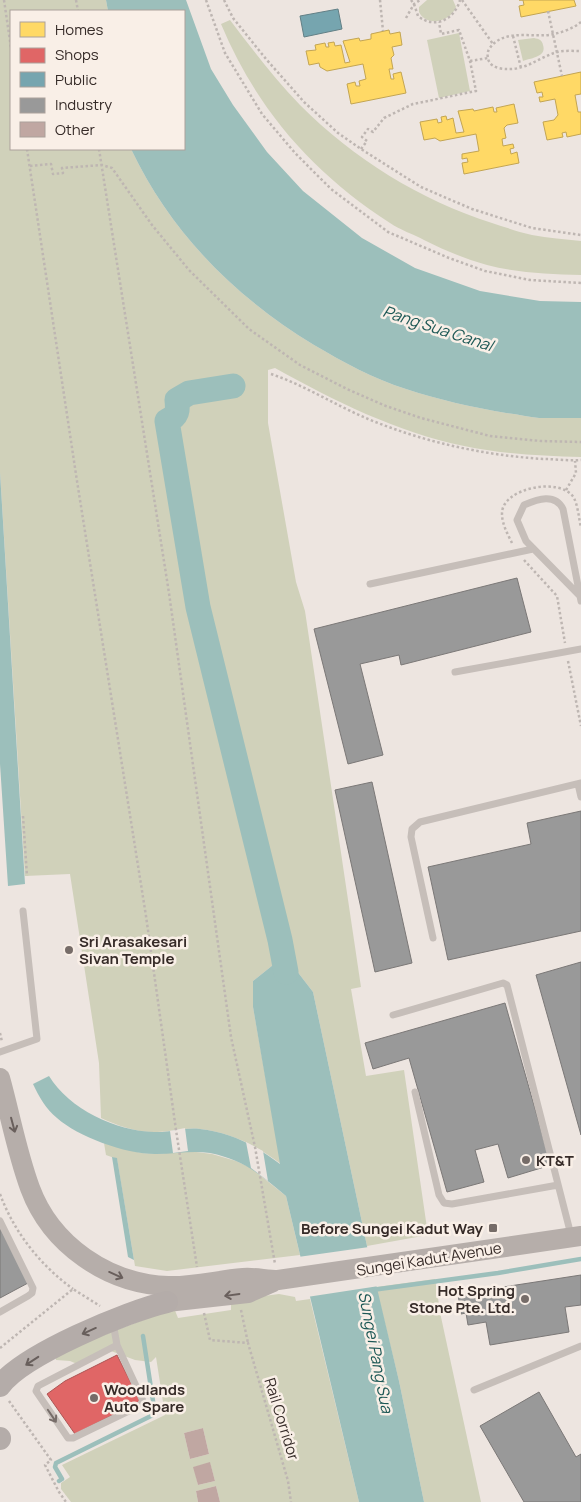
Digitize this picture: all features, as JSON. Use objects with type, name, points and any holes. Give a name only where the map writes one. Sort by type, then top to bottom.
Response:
[{"type":"main road","points":[[3,1392],[31,1361],[67,1341],[112,1321],[167,1302]]},
{"type":"street","name":"Sungei Kadut Avenue","points":[[0,1078],[30,1188],[48,1222],[74,1250],[96,1266],[126,1280],[169,1286],[246,1278],[281,1271],[388,1265],[576,1236]]},
{"type":"street","name":"Sungei Kadut Avenue","points":[[167,1302],[248,1293],[281,1271]]},
{"type":"lane","points":[[580,596],[526,542],[517,520],[520,510],[524,505],[542,500],[554,499],[559,502],[563,509],[581,601]]},
{"type":"lane","points":[[370,584],[533,549]]},
{"type":"lane","points":[[455,672],[581,649]]},
{"type":"lane","points":[[433,938],[411,837],[412,829],[420,822],[579,783],[581,797]]},
{"type":"lane","points":[[2,1051],[37,1039],[23,911]]},
{"type":"lane","points":[[393,1015],[506,984],[558,1185],[576,1236]]},
{"type":"lane","points":[[415,1092],[439,1196],[444,1203],[452,1204],[558,1185]]},
{"type":"lane","points":[[0,1221],[33,1288],[32,1293],[28,1296],[0,1312]]},
{"type":"lane","points":[[112,1321],[117,1344],[143,1403],[73,1438],[68,1438],[36,1391],[38,1386],[117,1344]]},
{"type":"lane","points":[[474,1390],[581,1346]]},
{"type":"path","points":[[4,0],[10,41]]},
{"type":"path","points":[[206,0],[225,54],[262,114],[295,153],[331,189],[352,205],[388,232],[485,271],[530,280],[581,283]]},
{"type":"path","points":[[224,0],[233,18],[304,102],[338,133],[361,149],[422,187],[472,209],[532,228],[581,235]]},
{"type":"path","points":[[380,0],[383,31]]},
{"type":"path","points":[[411,0],[418,16],[430,22],[439,22],[452,16],[461,0],[493,44]]},
{"type":"path","points":[[406,18],[414,4],[420,0]]},
{"type":"path","points":[[548,12],[562,76]]},
{"type":"path","points":[[361,149],[368,141],[362,137],[368,129],[373,132],[384,118],[413,104],[476,91],[470,61],[459,30],[441,34],[439,22]]},
{"type":"path","points":[[581,22],[553,35],[539,36],[526,34],[502,39],[493,44],[488,52],[488,58],[490,64],[509,70],[521,68],[556,52],[581,51]]},
{"type":"path","points":[[513,36],[521,68]]},
{"type":"path","points":[[470,61],[488,58]]},
{"type":"path","points":[[27,150],[76,482],[146,916],[198,1274]]},
{"type":"path","points":[[99,150],[169,593],[231,1037],[281,1271]]},
{"type":"path","points":[[30,166],[51,164],[52,174],[63,173],[62,168],[102,166],[112,168],[152,225],[189,270],[249,329],[300,365],[363,396],[421,418],[490,436],[541,441],[581,442]]},
{"type":"path","points":[[271,374],[288,380],[329,402],[368,419],[462,449],[495,454],[581,460]]},
{"type":"path","points":[[559,502],[576,473],[575,461]]},
{"type":"path","points":[[518,552],[558,596],[566,651],[581,726]]},
{"type":"path","points":[[23,816],[27,876]]},
{"type":"path","points":[[0,1033],[2,1051]]},
{"type":"path","points":[[0,1194],[21,1236],[42,1263],[58,1278],[108,1312],[112,1321]]},
{"type":"path","points":[[0,1348],[73,1289]]},
{"type":"path","name":"Rail Corridor","points":[[239,1303],[248,1343],[288,1481],[291,1502]]},
{"type":"path","points":[[203,1308],[210,1340],[248,1343]]},
{"type":"path","points":[[3,1392],[51,1460],[45,1465],[66,1502]]},
{"type":"green space","points":[[0,0],[106,0],[108,10],[10,10],[10,150],[132,150],[147,180],[165,208],[208,260],[258,306],[314,345],[370,375],[431,397],[535,418],[581,418],[581,457],[493,451],[464,446],[414,433],[343,403],[275,368],[268,370],[268,423],[296,582],[305,611],[361,987],[351,989],[366,1076],[404,1070],[428,1235],[367,1246],[313,992],[293,966],[285,940],[277,941],[278,961],[253,981],[253,1007],[281,1164],[253,1146],[222,1133],[194,1129],[150,1132],[121,1126],[101,1118],[99,1063],[70,874],[25,876],[0,472]]},
{"type":"green space","points":[[427,0],[453,0],[456,7],[444,19],[439,21],[427,20],[419,12],[419,7]]},
{"type":"green space","points":[[230,20],[255,53],[300,105],[321,125],[365,160],[414,190],[465,214],[527,234],[581,241],[581,275],[545,274],[499,268],[479,263],[447,251],[398,228],[362,204],[312,161],[270,112],[235,55],[221,24]]},
{"type":"green space","points":[[459,33],[470,91],[439,98],[427,40]]},
{"type":"green space","points":[[534,38],[542,42],[543,52],[541,55],[523,61],[518,40]]},
{"type":"green space","points":[[104,1143],[141,1153],[156,1154],[188,1151],[212,1154],[236,1161],[251,1168],[286,1196],[300,1255],[167,1271],[135,1266],[117,1159],[106,1155]]},
{"type":"green space","points":[[435,1279],[441,1317],[481,1502],[424,1502],[399,1381],[376,1287]]},
{"type":"green space","points":[[279,1294],[295,1297],[296,1301],[310,1299],[359,1502],[220,1502],[216,1486],[196,1491],[198,1502],[71,1502],[61,1489],[61,1483],[70,1477],[62,1465],[165,1415],[156,1357],[151,1362],[135,1360],[111,1351],[82,1366],[70,1361],[56,1360],[55,1354],[174,1308],[178,1318],[231,1310],[231,1300]],"holes":[[[203,1428],[209,1454],[190,1459],[184,1433]],[[210,1463],[215,1481],[198,1485],[194,1467]]]},
{"type":"water","name":"Pang Sua Canal","points":[[106,0],[186,0],[211,69],[233,105],[267,152],[303,191],[362,238],[415,268],[480,291],[540,301],[581,302],[581,418],[539,418],[506,413],[443,400],[394,385],[359,370],[314,345],[258,306],[232,284],[208,260],[165,208],[147,180],[132,150],[185,150],[185,10],[108,10]]},
{"type":"water","points":[[0,472],[25,884],[8,886],[0,764]]},
{"type":"water","name":"Sungei Pang Sua","points":[[285,939],[293,966],[313,992],[424,1502],[359,1502],[286,1196],[251,1169],[222,1156],[197,1152],[145,1154],[104,1144],[90,1138],[66,1125],[53,1114],[43,1103],[33,1084],[49,1076],[68,1099],[109,1123],[139,1131],[166,1132],[194,1129],[222,1133],[262,1151],[280,1164],[253,1007],[253,981],[278,961],[276,941]]},
{"type":"water","points":[[112,1157],[117,1158],[134,1260],[128,1257]]},
{"type":"pier","points":[[185,1128],[188,1151],[173,1153],[170,1131]]},
{"type":"pier","points":[[246,1142],[263,1151],[268,1181],[251,1168]]},
{"type":"pier","points":[[369,1247],[379,1286],[307,1297],[298,1257]]},
{"type":"building: Homes","points":[[523,0],[574,0],[576,6],[521,17],[519,6],[524,5]]},
{"type":"building: Homes","points":[[389,30],[390,34],[400,32],[402,45],[392,47],[394,55],[391,58],[393,69],[389,69],[391,79],[394,79],[393,74],[401,72],[406,93],[351,104],[347,84],[355,82],[356,86],[360,86],[359,81],[366,79],[363,64],[327,71],[320,67],[319,63],[309,65],[306,51],[316,50],[315,45],[325,43],[326,47],[329,47],[328,43],[334,42],[335,46],[341,45],[345,63],[350,62],[343,41],[359,38],[360,41],[371,39],[371,34]]},
{"type":"building: Homes","points":[[581,72],[581,94],[575,95],[578,112],[581,112],[581,134],[567,137],[566,132],[562,133],[563,137],[547,140],[543,122],[554,120],[558,115],[555,99],[540,102],[539,97],[543,97],[542,92],[537,93],[534,82]]},
{"type":"building: Homes","points":[[514,104],[518,123],[507,125],[504,128],[506,138],[502,139],[503,146],[513,144],[514,148],[510,149],[511,154],[517,152],[519,163],[464,174],[462,163],[468,162],[467,158],[462,159],[462,154],[479,151],[476,134],[440,141],[435,138],[424,140],[420,122],[437,119],[438,123],[442,122],[441,117],[446,116],[447,120],[453,118],[456,133],[464,132],[458,111],[473,109],[474,111],[493,107],[494,112],[497,112],[496,108]]},
{"type":"building: Shops","name":"Woodlands Auto Spare","points":[[117,1355],[140,1401],[75,1434],[47,1394],[65,1381]]},
{"type":"building: Public","points":[[338,9],[342,29],[304,37],[300,16]]},
{"type":"building: Industry","points":[[517,578],[531,632],[401,665],[399,655],[360,664],[383,755],[348,764],[314,629]]},
{"type":"building: Industry","points":[[372,782],[412,963],[375,972],[335,790]]},
{"type":"building: Industry","points":[[581,811],[581,931],[448,960],[428,867],[531,844],[527,823]]},
{"type":"building: Industry","points":[[581,962],[581,1135],[536,975]]},
{"type":"building: Industry","points":[[505,1003],[551,1165],[508,1178],[498,1144],[475,1150],[484,1182],[447,1192],[409,1058],[373,1069],[365,1043]]},
{"type":"building: Industry","points":[[0,1228],[28,1283],[0,1298]]},
{"type":"building: Industry","points":[[581,1275],[581,1305],[565,1307],[569,1332],[490,1345],[486,1322],[468,1325],[466,1313],[461,1314],[458,1294]]},
{"type":"building: Industry","points":[[539,1392],[576,1457],[581,1454],[581,1502],[524,1502],[480,1426]]},
{"type":"building: Other","points":[[203,1428],[209,1454],[190,1459],[184,1433]]},
{"type":"building: Other","points":[[210,1462],[215,1481],[198,1485],[193,1467]]},
{"type":"building: Other","points":[[216,1486],[220,1502],[198,1502],[196,1491]]},
{"type":"waterway","points":[[233,386],[189,393],[177,400],[177,412],[167,421],[198,607],[280,940],[286,972]]},
{"type":"waterway","name":"Sungei Pang Sua","points":[[372,1290],[498,1273],[581,1259]]},
{"type":"waterway","points":[[59,1481],[62,1479],[55,1467],[56,1463],[155,1414],[143,1336]]},
{"type":"place","name":"Sri Arasakesari Sivan Temple","points":[[69,950]]},
{"type":"place","name":"KT&T","points":[[526,1160]]},
{"type":"place","name":"Before Sungei Kadut Way","points":[[493,1228]]},
{"type":"place","name":"Hot Spring Stone Pte. Ltd.","points":[[525,1299]]},
{"type":"place","name":"Woodlands Auto Spare","points":[[94,1398]]}]
